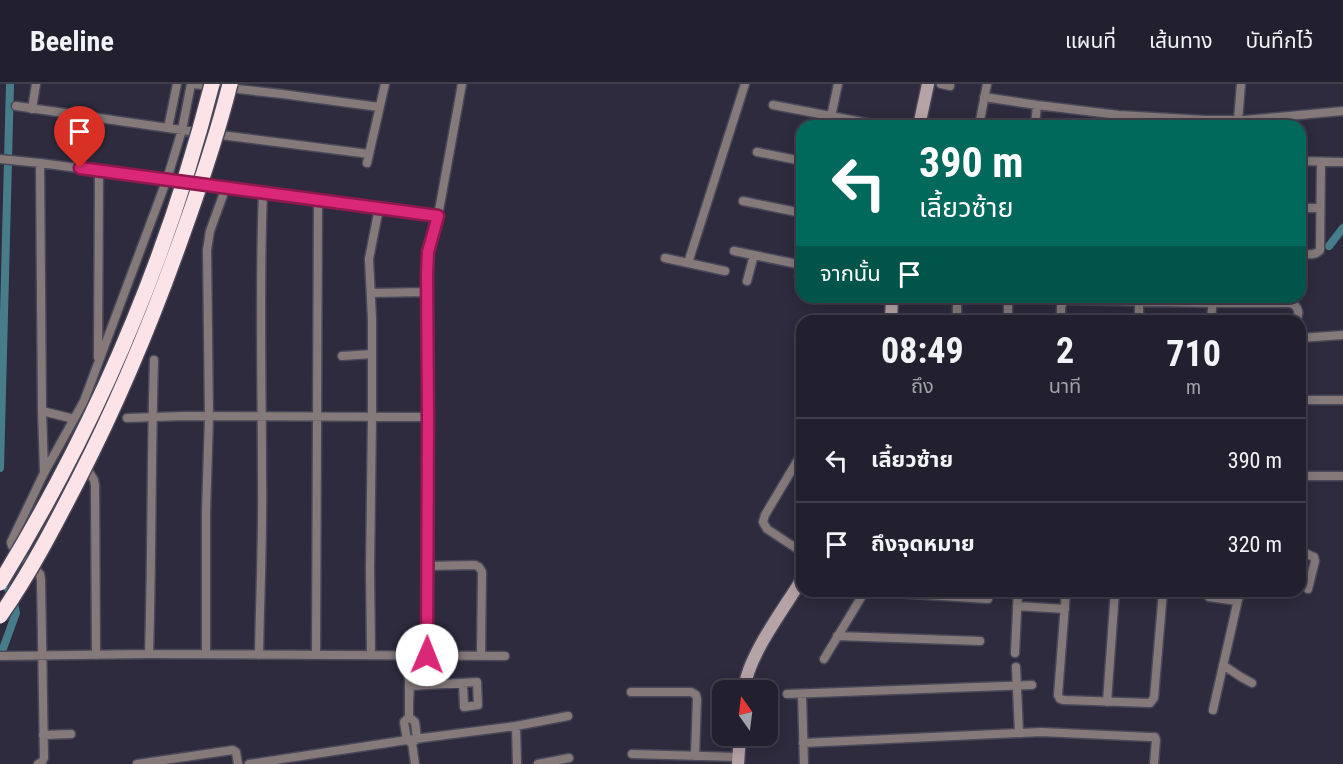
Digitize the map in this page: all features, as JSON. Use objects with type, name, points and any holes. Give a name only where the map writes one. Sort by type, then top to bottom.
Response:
[{"type":"highway","points":[[0,583],[22,548],[72,453],[131,329],[177,206],[212,84]]},
{"type":"highway","points":[[0,616],[66,503],[132,366],[192,208],[230,84]]},
{"type":"street","points":[[32,109],[36,84]]},
{"type":"street","points":[[168,128],[177,84]]},
{"type":"street","points":[[39,764],[44,758],[42,585],[40,574],[12,546],[11,542],[44,473],[84,401],[167,179],[182,130],[192,84],[379,106]]},
{"type":"street","points":[[16,106],[368,159],[385,84]]},
{"type":"street","points":[[427,655],[428,252],[438,216],[462,84]]},
{"type":"street","points":[[688,263],[745,84]]},
{"type":"street","points":[[830,120],[838,84]]},
{"type":"street","points":[[920,120],[928,84]]},
{"type":"street","points":[[979,120],[987,84]]},
{"type":"street","points":[[1238,120],[1241,84]]},
{"type":"street","points":[[984,97],[1119,115],[1206,120],[1238,120],[1343,111]]},
{"type":"street","points":[[773,105],[852,120]]},
{"type":"street","points":[[1036,120],[1037,105]]},
{"type":"street","points":[[756,152],[796,160]]},
{"type":"street","points":[[0,159],[438,216]]},
{"type":"street","points":[[1306,161],[1343,162]]},
{"type":"street","points":[[1306,254],[1317,253],[1320,250],[1321,162]]},
{"type":"street","points":[[40,163],[44,473]]},
{"type":"street","points":[[98,363],[99,171]]},
{"type":"street","points":[[206,654],[207,249],[210,231],[226,187]]},
{"type":"street","points":[[260,655],[263,192]]},
{"type":"street","points":[[316,655],[318,200]]},
{"type":"street","points":[[743,201],[796,212]]},
{"type":"street","points":[[371,655],[372,354],[369,259],[379,208]]},
{"type":"street","points":[[1306,208],[1320,208]]},
{"type":"street","points":[[734,251],[796,263]]},
{"type":"street","points":[[747,281],[754,255]]},
{"type":"street","points":[[665,258],[725,271]]},
{"type":"street","points":[[371,293],[427,292]]},
{"type":"street","points":[[1290,303],[1298,308],[1297,315]]},
{"type":"street","points":[[1306,338],[1343,335]]},
{"type":"street","points":[[342,356],[372,354]]},
{"type":"street","points":[[149,654],[154,360]]},
{"type":"street","points":[[1306,400],[1343,400]]},
{"type":"street","points":[[42,411],[74,419]]},
{"type":"street","points":[[127,418],[428,417]]},
{"type":"street","points":[[66,434],[96,485],[96,655]]},
{"type":"street","points":[[796,463],[763,522],[767,529],[796,548]]},
{"type":"street","points":[[1306,476],[1343,476]]},
{"type":"street","points":[[1306,553],[1314,557],[1315,561],[1308,589]]},
{"type":"street","points":[[428,566],[475,566],[482,572],[481,656]]},
{"type":"street","points":[[746,680],[752,662],[796,589]]},
{"type":"street","points":[[824,659],[860,597]]},
{"type":"street","points":[[957,597],[988,599]]},
{"type":"street","points":[[1015,653],[1018,597]]},
{"type":"street","points":[[1066,597],[1058,695],[1060,699],[1150,703],[1154,698],[1162,597]]},
{"type":"street","points":[[1107,702],[1115,597]]},
{"type":"street","points":[[1209,597],[1237,601]]},
{"type":"street","points":[[1214,710],[1238,597]]},
{"type":"street","points":[[1017,606],[1065,609]]},
{"type":"street","points":[[837,636],[980,641]]},
{"type":"street","points":[[2,656],[149,654],[505,656]]},
{"type":"street","points":[[409,655],[409,717],[415,722],[412,740],[415,764]]},
{"type":"street","points":[[1223,665],[1252,682]]},
{"type":"street","points":[[1016,667],[1019,733]]},
{"type":"street","points":[[409,703],[410,686],[463,683]]},
{"type":"street","points":[[787,694],[1032,685]]},
{"type":"street","points":[[631,692],[691,692],[696,694],[695,756]]},
{"type":"street","points":[[802,694],[804,764]]},
{"type":"street","points":[[249,764],[516,726],[568,716]]},
{"type":"street","points":[[516,726],[516,764]]},
{"type":"street","points":[[803,743],[1041,732],[1082,733],[1155,738],[1154,764]]},
{"type":"street","points":[[44,735],[71,734]]},
{"type":"street","points":[[137,764],[233,750],[236,752],[238,764]]},
{"type":"street","points":[[632,754],[738,760]]},
{"type":"street","points":[[538,764],[569,758]]},
{"type":"waterway","points":[[0,468],[10,84]]},
{"type":"waterway","points":[[1329,246],[1343,228]]},
{"type":"waterway","points":[[0,657],[16,613],[13,599],[3,579]]},
{"type":"route","points":[[80,168],[438,216],[427,263],[427,655]]}]
